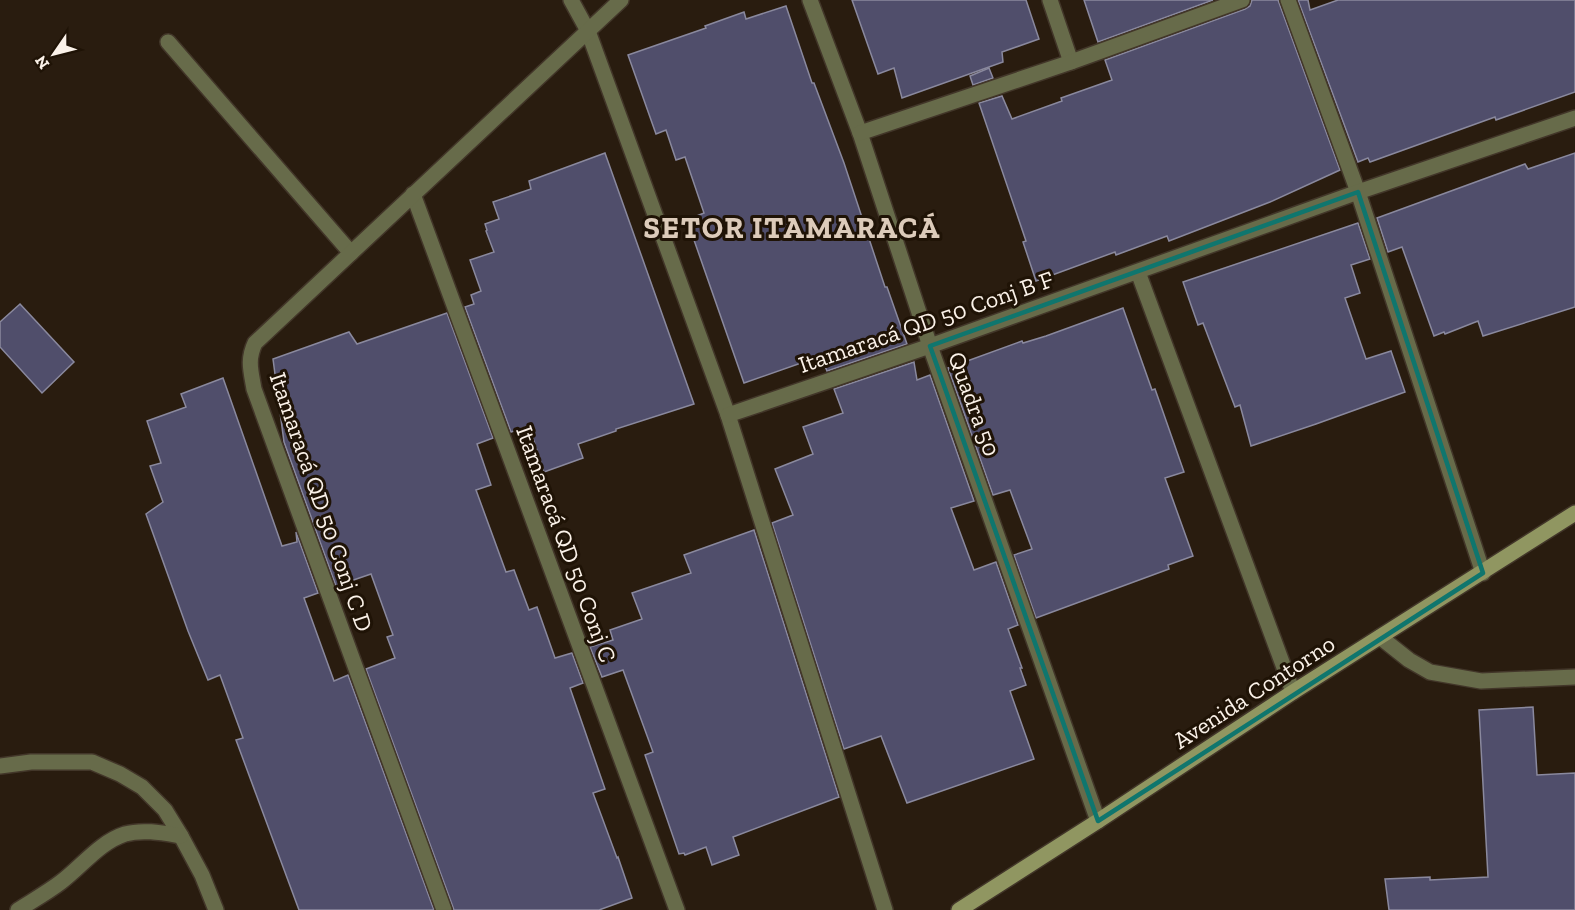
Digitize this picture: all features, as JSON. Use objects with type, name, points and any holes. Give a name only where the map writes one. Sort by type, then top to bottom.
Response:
[{"type":"street","points":[[571,0],[588,31],[729,415],[885,910]]},
{"type":"street","name":"Itamaracá QD 50 Conj C D","points":[[444,910],[257,398],[250,366],[250,353],[255,343],[621,0]]},
{"type":"street","name":"Quadra 50","points":[[810,0],[860,133],[930,346],[1098,821]]},
{"type":"street","points":[[1050,0],[1071,62]]},
{"type":"street","points":[[860,133],[1071,62],[1242,0]]},
{"type":"street","points":[[1288,0],[1358,192],[1483,573]]},
{"type":"street","points":[[168,42],[351,253]]},
{"type":"street","name":"Itamaracá QD 50 Conj B F","points":[[729,415],[930,346],[1358,192],[1574,122]]},
{"type":"street","name":"Itamaracá QD 50 Conj C","points":[[413,194],[677,910]]},
{"type":"street","points":[[1138,272],[1293,692]]},
{"type":"street","name":"Avenida Contorno","points":[[959,910],[1293,692],[1575,513]]},
{"type":"street","points":[[1380,637],[1409,660],[1430,672],[1480,681],[1575,677]]},
{"type":"street","points":[[0,766],[31,762],[92,762],[142,787],[165,810],[181,836],[202,875],[216,910]]},
{"type":"street","points":[[18,910],[61,882],[93,853],[114,839],[126,834],[153,831],[181,836]]},
{"type":"highlighted area","points":[[1358,192],[1483,573],[1098,821],[930,346]]},
{"type":"building","points":[[852,0],[1026,0],[1039,39],[1002,52],[1003,62],[902,98],[894,68],[878,74]]},
{"type":"building","points":[[1084,0],[1213,0],[1098,42]]},
{"type":"building","points":[[1252,0],[1278,0],[1340,170],[1270,202],[1169,241],[1167,236],[1036,281],[1023,242],[1026,241],[979,103],[1002,96],[1012,119],[1062,101],[1061,98],[1112,80],[1105,60],[1245,9],[1250,6]]},
{"type":"building","points":[[1298,0],[1308,0],[1310,10],[1338,0],[1575,0],[1575,92],[1496,120],[1495,117],[1370,162],[1368,158],[1358,162]]},
{"type":"building","points":[[786,6],[907,344],[827,371],[821,356],[744,383],[687,220],[704,213],[685,157],[676,160],[666,130],[656,134],[628,55],[744,12],[746,19]]},
{"type":"building","points":[[989,68],[993,78],[973,85],[970,76]]},
{"type":"building","points":[[605,153],[694,404],[578,444],[583,458],[544,472],[529,426],[511,432],[465,307],[474,304],[471,295],[481,291],[470,260],[494,252],[485,224],[499,219],[493,202],[531,189],[529,181]]},
{"type":"building","points":[[1575,153],[1575,307],[1483,336],[1478,321],[1434,336],[1402,247],[1388,252],[1377,218],[1525,164],[1528,169]]},
{"type":"building","points":[[1358,223],[1370,259],[1351,265],[1360,293],[1345,298],[1366,359],[1391,351],[1405,392],[1251,446],[1240,405],[1235,407],[1203,323],[1198,325],[1183,282]]},
{"type":"building","points":[[20,304],[74,362],[42,393],[0,347],[0,322]]},
{"type":"building","points":[[1123,308],[1184,472],[1165,478],[1193,556],[1168,565],[1169,569],[1036,618],[1014,555],[1032,549],[1010,490],[993,495],[948,368]]},
{"type":"building","points":[[447,313],[493,438],[477,444],[491,485],[476,490],[506,572],[514,570],[529,610],[537,607],[555,658],[572,653],[583,683],[570,688],[605,789],[593,793],[632,898],[599,910],[454,910],[366,669],[395,658],[387,637],[393,635],[371,574],[336,586],[284,442],[273,359],[349,332],[357,344]]},
{"type":"building","points":[[914,362],[917,380],[930,375],[974,501],[951,508],[974,570],[996,562],[1018,625],[1008,629],[1026,685],[1010,691],[1034,759],[907,803],[881,736],[844,749],[772,523],[793,515],[775,469],[813,454],[803,427],[843,413],[834,389]]},
{"type":"building","points":[[223,378],[282,546],[297,542],[296,532],[318,593],[304,598],[334,681],[348,675],[434,910],[299,910],[236,740],[243,738],[220,675],[208,680],[188,631],[146,514],[163,502],[150,466],[161,463],[147,421],[186,407],[181,394]]},
{"type":"building","points":[[754,530],[839,797],[733,837],[739,855],[712,865],[706,847],[685,855],[684,853],[679,854],[645,755],[653,752],[623,670],[602,677],[590,647],[613,640],[610,630],[642,619],[632,593],[691,573],[684,555]]},
{"type":"building","points":[[1533,707],[1537,775],[1575,773],[1575,910],[1389,910],[1385,879],[1430,877],[1430,880],[1488,877],[1479,710]]},
{"type":"district","name":"SETOR ITAMARACÁ","points":[[792,228]]}]
